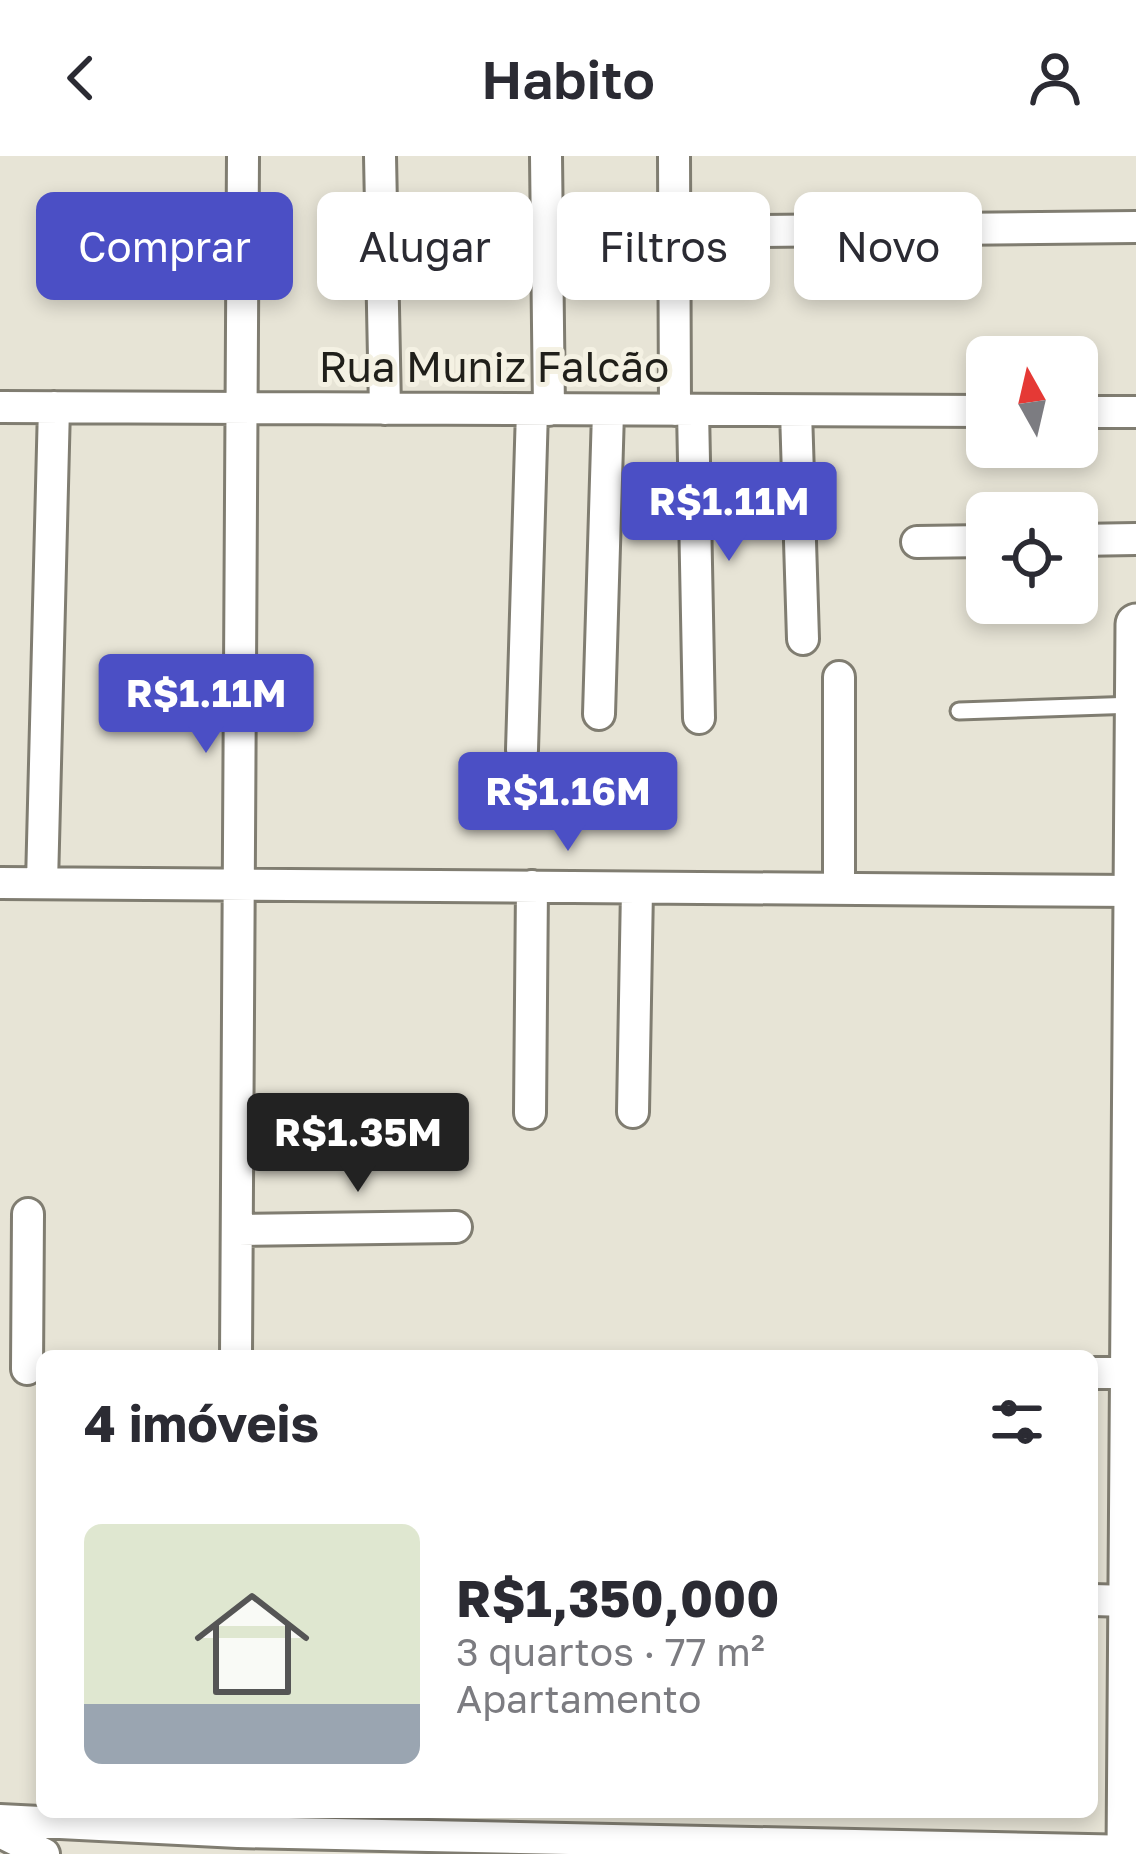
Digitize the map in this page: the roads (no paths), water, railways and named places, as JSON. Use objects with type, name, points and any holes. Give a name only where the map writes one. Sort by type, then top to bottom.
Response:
[{"type":"street","points":[[237,1350],[249,1230],[238,887],[243,156]]},
{"type":"street","points":[[380,156],[385,409]]},
{"type":"street","points":[[522,750],[540,410],[546,156]]},
{"type":"street","points":[[674,156],[674,192]]},
{"type":"street","points":[[770,231],[1136,227]]},
{"type":"street","points":[[678,300],[699,718]]},
{"type":"street","name":"Rua Muniz Falcão","points":[[0,407],[966,411]]},
{"type":"street","points":[[42,883],[54,407]]},
{"type":"street","points":[[796,411],[802,639]]},
{"type":"street","points":[[599,714],[608,412]]},
{"type":"street","points":[[1098,412],[1136,412]]},
{"type":"street","points":[[1098,540],[1136,539]]},
{"type":"street","points":[[917,542],[966,541]]},
{"type":"street","points":[[0,1820],[235,1833],[731,1849],[1130,1852],[1110,1601],[1119,1373],[1133,1222],[1136,623]]},
{"type":"street","points":[[839,677],[839,889]]},
{"type":"street","points":[[0,883],[1136,891]]},
{"type":"street","points":[[530,1113],[532,886]]},
{"type":"street","points":[[633,1112],[637,889]]},
{"type":"street","points":[[23,1369],[28,1214]]},
{"type":"street","points":[[249,1230],[456,1227]]},
{"type":"street","points":[[0,1832],[44,1854]]},
{"type":"lane","points":[[959,712],[1136,705]]}]
